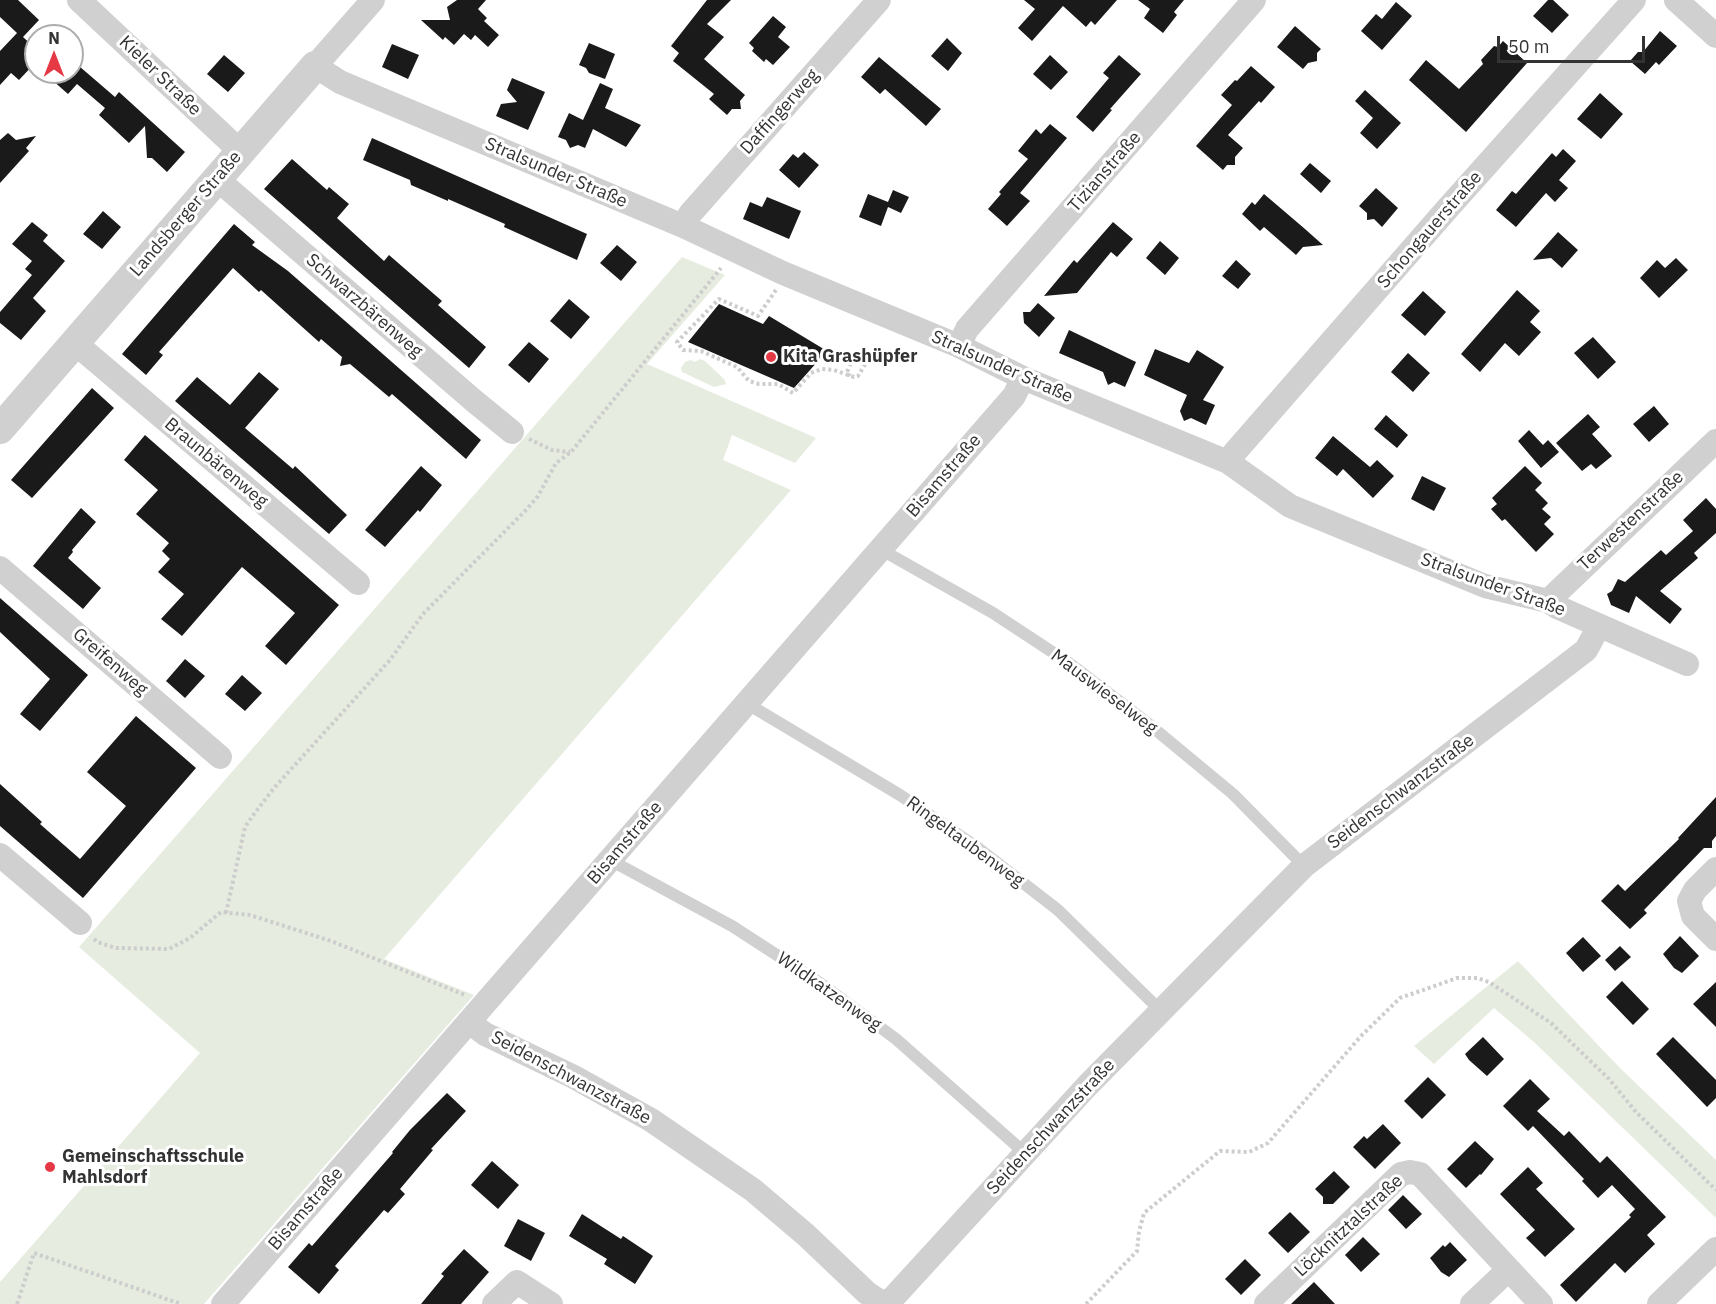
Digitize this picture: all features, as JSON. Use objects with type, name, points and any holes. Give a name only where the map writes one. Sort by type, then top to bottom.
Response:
[{"type":"street","name":"Kieler Straße","points":[[79,0],[241,152]]},
{"type":"street","name":"Landsberger Straße","points":[[0,429],[373,0]]},
{"type":"street","name":"Daffingerweg","points":[[683,226],[690,214],[879,0]]},
{"type":"street","name":"Tizianstraße","points":[[959,346],[968,329],[1254,0]]},
{"type":"street","name":"Schongauerstraße","points":[[1228,462],[1634,0]]},
{"type":"street","points":[[1676,0],[1716,36]]},
{"type":"street","name":"Stralsunder Straße","points":[[315,66],[340,82],[683,226],[867,309],[959,346],[1023,378],[1228,462],[1290,506],[1485,586],[1548,601],[1687,664]]},
{"type":"street","name":"Schwarzbärenweg","points":[[217,179],[512,432]]},
{"type":"street","name":"Braunbärenweg","points":[[75,343],[358,583]]},
{"type":"street","name":"Bisamstraße","points":[[223,1304],[1014,396],[1023,378]]},
{"type":"street","name":"Terwestenstraße","points":[[1548,601],[1716,441]]},
{"type":"street","name":"Greifenweg","points":[[0,568],[220,757]]},
{"type":"street","name":"Seidenschwanzstraße","points":[[469,1022],[485,1034],[574,1077],[670,1132],[753,1190],[806,1235],[867,1293],[881,1303],[891,1300],[1087,1086],[1304,866],[1586,650],[1599,626]]},
{"type":"street","points":[[0,855],[80,923]]},
{"type":"street","points":[[1716,869],[1695,890],[1689,901],[1693,916],[1716,939]]},
{"type":"street","name":"Löcknitztalstraße","points":[[1266,1304],[1401,1174],[1410,1172],[1420,1174],[1541,1304]]},
{"type":"street","points":[[1659,1304],[1716,1249]]},
{"type":"street","points":[[1472,1304],[1508,1270]]},
{"type":"street","points":[[494,1304],[517,1282],[551,1304]]},
{"type":"lane","name":"Mauswieselweg","points":[[880,549],[993,613],[1078,670],[1145,721],[1233,794],[1304,866]]},
{"type":"lane","name":"Ringeltaubenweg","points":[[746,703],[900,795],[978,848],[1058,910],[1161,1011]]},
{"type":"lane","name":"Wildkatzenweg","points":[[610,860],[732,926],[820,983],[896,1039],[1026,1154]]},
{"type":"path","points":[[226,912],[244,827],[274,788],[390,660],[423,614],[528,509],[556,463],[570,452],[736,251]]},
{"type":"path","points":[[773,296],[758,316],[719,299],[677,342],[683,350],[701,351],[737,367],[749,381],[759,384],[778,384],[793,393],[811,373],[822,369],[834,370],[850,376],[858,376],[867,361],[866,357],[857,356],[847,372],[850,376]]},
{"type":"path","points":[[512,432],[552,450],[570,452]]},
{"type":"path","points":[[80,923],[97,942],[116,948],[169,949],[190,938],[221,912],[250,915],[331,940],[485,1003]]},
{"type":"path","points":[[1086,1304],[1137,1251],[1144,1213],[1220,1150],[1249,1152],[1268,1143],[1361,1036],[1400,998],[1456,978],[1478,978],[1489,982],[1551,1023],[1609,1079],[1635,1112],[1716,1190]]},
{"type":"path","points":[[17,1304],[34,1253],[182,1304]]},
{"type":"shaded area","points":[[682,257],[725,275],[647,364],[816,438],[795,463],[732,435],[723,460],[791,490],[384,959],[474,995],[204,1304],[0,1304],[0,1282],[200,1053],[79,947]]},
{"type":"shaded area","points":[[700,359],[724,379],[726,384],[714,387],[682,372],[681,368],[685,362],[691,360],[695,362]]},
{"type":"shaded area","points":[[1518,961],[1619,1067],[1716,1160],[1716,1218],[1535,1043],[1494,1008],[1434,1064],[1414,1046]]},
{"type":"building","points":[[0,0],[18,0],[39,20],[35,24],[24,24],[24,75],[19,80],[11,73],[0,85],[0,51],[17,33],[0,17]]},
{"type":"building","points":[[457,0],[486,0],[478,9],[487,18],[484,21],[499,35],[488,47],[475,35],[471,40],[464,34],[454,45],[445,37],[443,40],[421,20],[450,20],[447,7]]},
{"type":"building","points":[[707,0],[731,0],[707,24],[724,37],[704,59],[745,95],[740,101],[741,109],[732,109],[727,115],[709,99],[714,94],[673,61],[679,53],[671,46]]},
{"type":"building","points":[[1024,0],[1117,0],[1095,25],[1091,21],[1086,27],[1063,6],[1032,41],[1018,28],[1035,9]]},
{"type":"building","points":[[1138,0],[1184,0],[1174,12],[1177,15],[1163,33],[1144,18],[1150,9]]},
{"type":"building","points":[[1548,0],[1553,0],[1569,15],[1552,33],[1533,16]]},
{"type":"building","points":[[1396,2],[1412,16],[1382,50],[1361,31],[1376,14],[1382,19]]},
{"type":"building","points":[[773,16],[786,27],[778,37],[790,47],[773,65],[766,59],[764,62],[752,51],[754,48],[749,43]]},
{"type":"building","points":[[1295,26],[1321,49],[1317,53],[1317,61],[1308,63],[1303,69],[1277,47]]},
{"type":"building","points":[[1660,31],[1677,46],[1659,65],[1656,62],[1645,74],[1630,61],[1638,52],[1643,52]]},
{"type":"building","points":[[947,38],[962,53],[948,71],[931,56]]},
{"type":"building","points":[[1503,41],[1527,63],[1466,132],[1409,80],[1426,60],[1459,89],[1483,64],[1481,60],[1494,46],[1498,47]]},
{"type":"building","points":[[589,43],[615,54],[605,79],[589,73],[586,68],[579,65]]},
{"type":"building","points":[[392,44],[419,55],[408,79],[382,67]]},
{"type":"building","points":[[224,55],[245,73],[228,92],[207,74]]},
{"type":"building","points":[[1050,55],[1068,72],[1051,90],[1033,74]]},
{"type":"building","points":[[1119,55],[1141,74],[1093,132],[1076,117],[1109,78],[1103,73]]},
{"type":"building","points":[[879,57],[941,109],[926,126],[885,89],[880,94],[861,77]]},
{"type":"building","points":[[1251,66],[1275,87],[1228,135],[1243,148],[1235,157],[1235,165],[1227,165],[1223,170],[1196,146],[1232,105],[1221,95]]},
{"type":"building","points":[[84,70],[115,97],[119,92],[185,152],[167,172],[152,158],[147,158],[145,126],[129,143],[99,115],[105,108],[77,84],[84,84]]},
{"type":"building","points":[[512,78],[545,92],[528,130],[496,116],[501,104],[517,102],[507,90]]},
{"type":"building","points":[[600,83],[613,89],[605,108],[641,125],[626,147],[593,129],[585,148],[578,145],[570,148],[566,140],[558,137],[569,113],[583,120]]},
{"type":"building","points":[[57,84],[77,84],[68,94]]},
{"type":"building","points":[[1365,90],[1401,123],[1377,149],[1360,133],[1373,118],[1355,101]]},
{"type":"building","points":[[1600,93],[1623,114],[1601,139],[1577,119]]},
{"type":"building","points":[[1050,124],[1067,138],[1020,193],[1030,201],[1007,226],[988,209],[1001,194],[999,192],[1028,159],[1018,151],[1036,129],[1041,134]]},
{"type":"building","points":[[8,133],[16,140],[36,136],[26,148],[29,151],[0,183],[0,140]]},
{"type":"building","points":[[372,138],[587,234],[577,260],[504,227],[505,224],[411,185],[410,180],[363,160]]},
{"type":"building","points":[[1563,149],[1576,161],[1559,180],[1568,188],[1555,202],[1546,193],[1516,227],[1496,210],[1512,191],[1516,194],[1552,153],[1556,157]]},
{"type":"building","points":[[804,152],[819,165],[799,188],[779,170],[793,154],[798,158]]},
{"type":"building","points":[[292,159],[327,190],[329,187],[349,204],[337,218],[384,261],[389,255],[442,301],[438,305],[486,347],[469,368],[264,189]]},
{"type":"building","points":[[1310,163],[1331,181],[1321,193],[1300,174]]},
{"type":"building","points":[[1376,188],[1398,208],[1382,227],[1374,219],[1367,220],[1367,213],[1359,206]]},
{"type":"building","points":[[893,190],[909,197],[901,213],[888,207],[881,226],[859,217],[868,194],[888,202]]},
{"type":"building","points":[[1264,194],[1323,245],[1303,247],[1296,255],[1264,227],[1260,231],[1242,214],[1252,202],[1255,205]]},
{"type":"building","points":[[767,197],[801,211],[789,239],[743,219],[750,202],[762,207]]},
{"type":"building","points":[[103,211],[121,227],[102,249],[83,234]]},
{"type":"building","points":[[32,222],[48,235],[43,241],[65,261],[33,298],[46,311],[21,340],[0,323],[0,312],[32,275],[25,269],[32,261],[12,244]]},
{"type":"building","points":[[1113,222],[1133,239],[1117,257],[1111,252],[1077,293],[1044,296],[1074,260],[1077,263]]},
{"type":"building","points":[[234,224],[255,242],[252,245],[288,271],[481,440],[466,459],[392,394],[389,397],[350,364],[340,366],[342,357],[321,339],[319,342],[233,268],[159,352],[163,355],[146,375],[122,354]]},
{"type":"building","points":[[1558,232],[1578,250],[1562,268],[1551,258],[1533,260]]},
{"type":"building","points":[[1160,241],[1179,258],[1165,275],[1146,258]]},
{"type":"building","points":[[617,245],[637,262],[621,281],[600,263]]},
{"type":"building","points":[[1676,258],[1688,270],[1659,298],[1640,278],[1657,260],[1665,268]]},
{"type":"building","points":[[1236,260],[1251,274],[1238,289],[1222,276]]},
{"type":"building","points":[[1517,290],[1540,311],[1530,322],[1541,332],[1519,356],[1505,343],[1480,372],[1461,354]]},
{"type":"building","points":[[1423,291],[1446,312],[1425,336],[1401,315]]},
{"type":"building","points":[[569,299],[590,317],[571,339],[550,321]]},
{"type":"building","points":[[1038,303],[1055,318],[1039,337],[1024,323],[1023,312],[1030,312]]},
{"type":"building","points":[[719,304],[763,324],[769,316],[827,351],[794,388],[688,342]]},
{"type":"building","points":[[1069,330],[1136,362],[1125,387],[1114,382],[1108,385],[1103,372],[1059,353]]},
{"type":"building","points":[[1593,337],[1616,362],[1598,379],[1574,353]]},
{"type":"building","points":[[529,342],[549,359],[529,383],[508,365]]},
{"type":"building","points":[[1155,349],[1189,363],[1197,350],[1224,367],[1203,400],[1215,405],[1206,425],[1191,418],[1184,421],[1180,411],[1187,395],[1144,375]]},
{"type":"building","points":[[1408,353],[1430,373],[1413,392],[1391,372]]},
{"type":"building","points":[[259,372],[279,389],[245,428],[293,469],[295,466],[347,515],[329,534],[175,401],[197,377],[230,405]]},
{"type":"building","points":[[92,388],[114,408],[32,498],[11,480]]},
{"type":"building","points":[[1654,406],[1669,424],[1649,442],[1633,424]]},
{"type":"building","points":[[1588,414],[1600,427],[1592,434],[1612,456],[1596,469],[1591,464],[1582,471],[1556,443]]},
{"type":"building","points":[[1386,415],[1408,435],[1397,448],[1374,429]]},
{"type":"building","points":[[1529,430],[1543,445],[1548,440],[1559,452],[1541,468],[1518,441]]},
{"type":"building","points":[[145,435],[339,605],[286,665],[265,646],[295,613],[242,567],[182,636],[161,619],[184,594],[158,572],[170,559],[162,551],[169,543],[136,514],[158,490],[124,460]]},
{"type":"building","points":[[1333,436],[1370,467],[1377,460],[1394,476],[1373,498],[1343,469],[1337,476],[1315,458]]},
{"type":"building","points":[[421,466],[442,485],[420,512],[418,510],[385,547],[365,530]]},
{"type":"building","points":[[1525,466],[1542,483],[1535,490],[1548,503],[1542,509],[1551,517],[1544,524],[1554,534],[1536,552],[1505,519],[1502,521],[1491,509],[1497,504],[1492,498]]},
{"type":"building","points":[[1422,476],[1446,488],[1434,511],[1411,499]]},
{"type":"building","points":[[1706,498],[1716,509],[1716,533],[1694,553],[1698,558],[1660,591],[1682,609],[1670,624],[1636,596],[1629,613],[1611,605],[1607,594],[1612,591],[1618,579],[1625,582],[1661,550],[1666,555],[1693,531],[1683,520]]},
{"type":"building","points":[[81,508],[96,522],[68,558],[101,588],[83,609],[33,566]]},
{"type":"building","points":[[0,598],[88,675],[40,731],[20,714],[50,679],[0,632]]},
{"type":"building","points":[[185,659],[205,676],[185,698],[166,681]]},
{"type":"building","points":[[242,675],[262,693],[245,711],[225,694]]},
{"type":"building","points":[[136,716],[196,768],[83,898],[0,826],[0,784],[42,822],[40,824],[80,859],[126,806],[87,772]]},
{"type":"building","points":[[1716,797],[1716,836],[1712,841],[1712,848],[1704,848],[1644,910],[1647,913],[1630,929],[1601,901],[1618,884],[1625,891],[1679,839]]},
{"type":"building","points":[[1680,936],[1699,956],[1682,973],[1674,968],[1663,954]]},
{"type":"building","points":[[1583,937],[1601,956],[1583,972],[1566,953]]},
{"type":"building","points":[[1620,946],[1631,957],[1615,971],[1605,960]]},
{"type":"building","points":[[1622,981],[1649,1009],[1633,1025],[1606,997]]},
{"type":"building","points":[[1716,982],[1716,1027],[1693,1004]]},
{"type":"building","points":[[1483,1037],[1504,1059],[1487,1076],[1465,1054]]},
{"type":"building","points":[[1673,1037],[1716,1080],[1716,1098],[1707,1107],[1656,1054]]},
{"type":"building","points":[[1428,1077],[1446,1095],[1422,1119],[1404,1101]]},
{"type":"building","points":[[1530,1079],[1550,1099],[1537,1111],[1564,1136],[1569,1131],[1600,1163],[1607,1156],[1666,1217],[1647,1235],[1655,1244],[1625,1273],[1615,1263],[1576,1302],[1560,1285],[1631,1217],[1629,1215],[1635,1209],[1612,1185],[1598,1198],[1582,1181],[1584,1179],[1533,1126],[1528,1131],[1503,1106]]},
{"type":"building","points":[[447,1093],[466,1111],[431,1149],[433,1150],[400,1189],[405,1194],[388,1213],[384,1210],[335,1266],[339,1270],[319,1294],[288,1267],[309,1243],[312,1246],[393,1153],[410,1130]]},
{"type":"building","points":[[1383,1124],[1401,1143],[1375,1169],[1353,1147],[1364,1136],[1367,1139]]},
{"type":"building","points":[[1475,1141],[1494,1159],[1466,1188],[1447,1169]]},
{"type":"building","points":[[492,1161],[519,1185],[498,1209],[471,1185]]},
{"type":"building","points":[[1528,1167],[1543,1183],[1536,1189],[1575,1229],[1545,1257],[1526,1238],[1535,1230],[1500,1194]]},
{"type":"building","points":[[1334,1171],[1350,1187],[1333,1204],[1323,1204],[1323,1197],[1315,1189]]},
{"type":"building","points":[[1403,1195],[1422,1214],[1406,1229],[1388,1210]]},
{"type":"building","points":[[1290,1212],[1310,1232],[1288,1253],[1268,1233]]},
{"type":"building","points":[[582,1214],[621,1239],[623,1236],[653,1256],[635,1284],[604,1264],[607,1259],[569,1236]]},
{"type":"building","points":[[518,1219],[545,1233],[531,1261],[504,1246]]},
{"type":"building","points":[[1363,1237],[1380,1254],[1361,1272],[1345,1255]]},
{"type":"building","points":[[1450,1242],[1467,1260],[1449,1277],[1441,1272],[1430,1258],[1443,1245],[1445,1247]]},
{"type":"building","points":[[464,1249],[489,1272],[461,1304],[421,1304],[444,1276],[441,1274]]},
{"type":"building","points":[[1245,1259],[1261,1275],[1241,1295],[1225,1279]]},
{"type":"building","points":[[1314,1282],[1335,1304],[1291,1304]]},
{"type":"place","name":"Kita Grashüpfer","points":[[771,357]]},
{"type":"place","name":"Gemeinschaftsschule Mahlsdorf","points":[[50,1167]]}]
